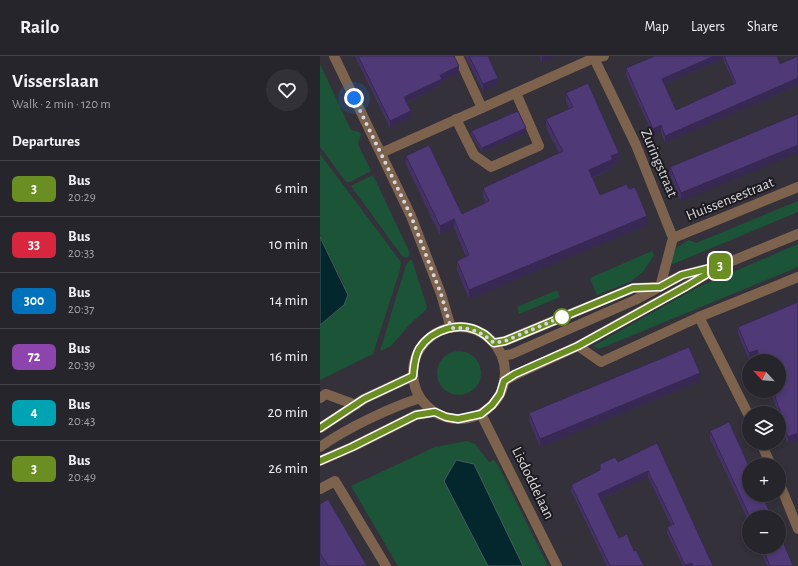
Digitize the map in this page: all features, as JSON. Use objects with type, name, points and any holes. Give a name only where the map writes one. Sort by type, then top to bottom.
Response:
[{"type":"street","points":[[334,56],[417,230],[446,308],[451,328]]},
{"type":"street","points":[[458,56],[482,108]]},
{"type":"street","points":[[381,153],[597,57]]},
{"type":"street","name":"Zuringstraat","points":[[597,57],[644,165],[673,238]]},
{"type":"street","points":[[456,119],[474,156],[491,167],[538,146],[516,93]]},
{"type":"street","name":"Huissensestraat","points":[[673,238],[798,187]]},
{"type":"street","points":[[502,356],[512,354],[627,303],[682,275],[722,265],[798,234]]},
{"type":"street","points":[[660,287],[673,238]]},
{"type":"street","points":[[504,381],[515,374],[578,346],[722,265]]},
{"type":"street","points":[[578,346],[601,362],[700,317],[798,277]]},
{"type":"street","points":[[494,343],[505,341],[633,288],[660,287]]},
{"type":"street","points":[[700,317],[744,406]]},
{"type":"street","points":[[467,327],[482,333],[494,343],[502,356],[504,364],[504,381],[496,400],[481,414],[458,419],[446,417],[435,412],[420,398],[413,376],[414,363],[423,345],[438,332],[451,328],[467,327]]},
{"type":"street","points":[[320,428],[356,405],[413,376]]},
{"type":"street","points":[[320,398],[326,394],[356,405]]},
{"type":"street","points":[[320,447],[340,434],[406,402],[420,398]]},
{"type":"street","points":[[320,461],[352,447],[416,415],[435,412]]},
{"type":"street","name":"Lisdoddelaan","points":[[481,414],[557,566]]},
{"type":"street","points":[[320,489],[335,481],[386,566]]},
{"type":"street","points":[[786,499],[798,529]]},
{"type":"green space","points":[[320,64],[351,130],[359,132],[361,135],[358,144],[371,171],[350,182],[346,182],[320,147]]},
{"type":"green space","points":[[320,154],[401,262],[400,270],[373,354],[320,380],[320,325],[332,316],[344,284],[320,237]]},
{"type":"green space","points":[[373,175],[408,249],[410,255],[406,258],[402,256],[351,186]]},
{"type":"green space","points":[[798,201],[798,212],[673,264],[671,262],[676,248],[689,240],[696,243]]},
{"type":"green space","points":[[798,244],[798,267],[604,347],[598,349],[593,346],[698,287]]},
{"type":"green space","points":[[652,251],[654,255],[643,272],[630,282],[597,295],[590,278]]},
{"type":"green space","points":[[410,260],[412,260],[427,307],[426,310],[411,323],[391,346],[380,351],[406,265]]},
{"type":"green space","points":[[557,290],[560,297],[519,314],[517,307]]},
{"type":"green space","points":[[455,351],[463,351],[475,357],[481,369],[481,377],[475,389],[463,395],[455,395],[443,389],[437,377],[437,369],[443,357]]},
{"type":"green space","points":[[467,441],[475,444],[489,462],[494,460],[499,467],[548,566],[523,566],[474,464],[488,566],[398,566],[351,486],[435,447]]},
{"type":"water","points":[[320,237],[348,295],[344,305],[320,325]]},
{"type":"water","points":[[456,460],[474,464],[523,566],[488,566],[444,481]]},
{"type":"building","points":[[358,56],[454,56],[459,66],[440,75],[442,79],[404,97],[411,111],[390,121]]},
{"type":"building","points":[[469,56],[488,56],[498,78],[483,84]]},
{"type":"building","points":[[655,56],[714,56],[662,79],[676,110],[736,83],[724,56],[777,56],[780,64],[798,56],[798,78],[665,136],[661,125],[653,129],[626,68]]},
{"type":"building","points":[[588,83],[619,153],[611,156],[613,159],[589,170],[600,195],[627,184],[629,189],[635,187],[647,216],[469,290],[457,261],[469,255],[454,219],[440,226],[406,156],[429,145],[462,214],[489,201],[483,188],[563,151],[546,119],[573,107],[566,93]]},
{"type":"building","points":[[518,111],[526,128],[482,148],[471,131]]},
{"type":"building","points":[[798,114],[798,145],[681,193],[670,167]]},
{"type":"building","points":[[798,302],[798,433],[788,437],[786,432],[786,406],[778,406],[776,398],[786,398],[786,354],[758,354],[757,350],[749,353],[738,327]]},
{"type":"building","points":[[689,347],[700,373],[540,439],[529,413]]},
{"type":"building","points":[[729,422],[745,458],[742,458],[742,500],[710,431]]},
{"type":"building","points":[[657,443],[713,566],[693,566],[692,563],[685,565],[667,527],[674,524],[648,471],[598,494],[619,538],[627,534],[634,551],[636,550],[644,566],[610,566],[571,485],[600,470],[600,464],[615,457],[618,462]]},
{"type":"building","points":[[328,499],[367,566],[328,566],[320,553],[320,504]]},
{"type":"building","points":[[743,502],[765,502],[769,510],[747,510]]},
{"type":"building","points":[[786,549],[793,566],[770,566],[765,554],[786,554]]},
{"type":"bus line","name":"3","points":[[320,428],[364,399],[413,376],[414,363],[419,350],[427,340],[438,332],[451,328],[467,327],[482,333],[494,343],[505,341],[633,288],[660,287],[682,275],[722,265],[578,346],[515,374],[504,381],[500,394],[492,405],[481,414],[470,418],[458,419],[446,417],[435,412],[416,415],[352,447],[320,461]]},
{"type":"route","points":[[354,98],[411,216],[441,294],[451,328],[467,327],[482,333],[494,343],[505,341],[562,317]]}]
